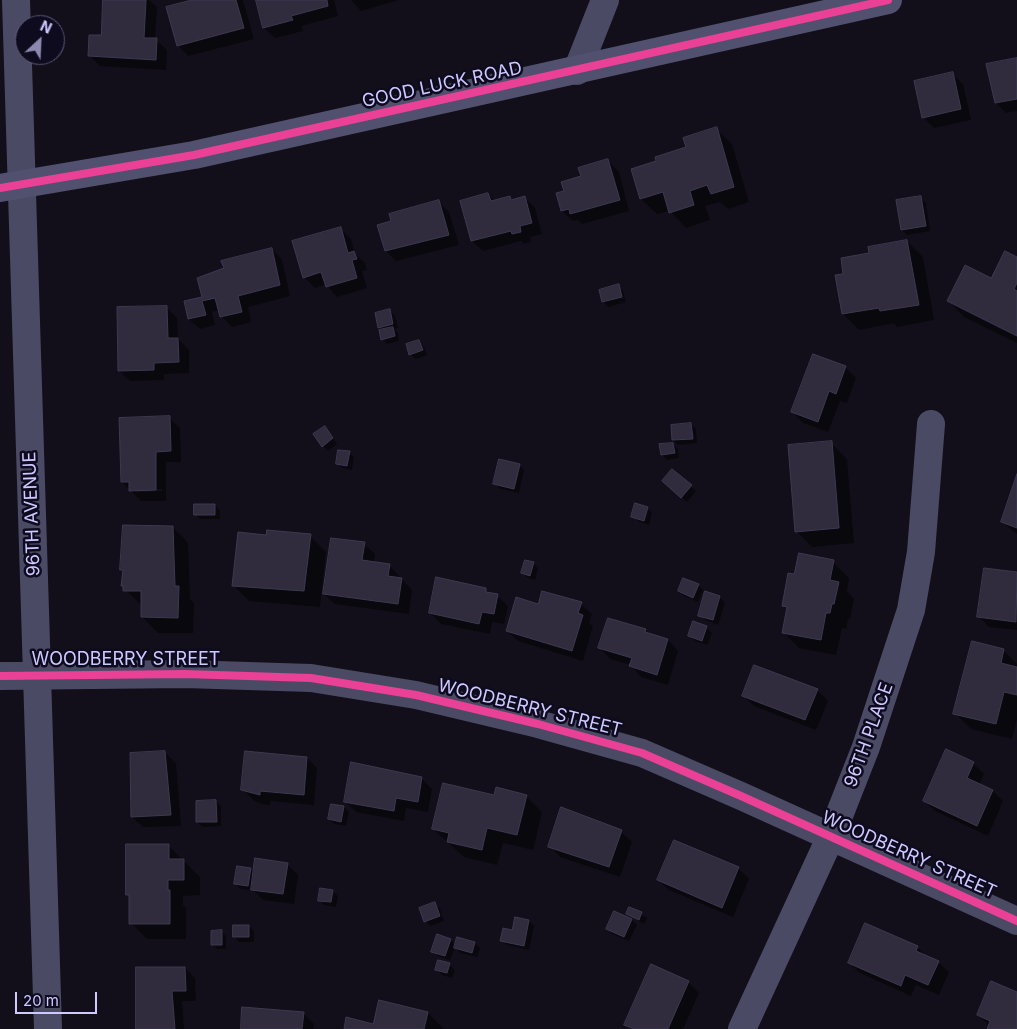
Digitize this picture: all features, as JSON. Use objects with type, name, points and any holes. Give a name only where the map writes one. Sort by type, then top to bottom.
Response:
[{"type":"main road","name":"GOOD LUCK ROAD","points":[[10,187],[194,155],[577,71],[888,0]]},
{"type":"street","name":"96TH AVENUE","points":[[16,0],[10,187],[38,674],[48,1029]]},
{"type":"street","points":[[577,71],[605,0]]},
{"type":"street","name":"96TH PLACE","points":[[742,1029],[831,836],[866,747],[912,610],[921,552],[931,424]]},
{"type":"street","name":"WOODBERRY STREET","points":[[0,676],[38,674],[185,674],[311,678],[416,695],[538,724],[642,753],[831,836],[1017,921]]},
{"type":"building","points":[[103,0],[146,0],[144,38],[157,38],[156,60],[88,56],[89,35],[101,35]]},
{"type":"building","points":[[192,0],[236,0],[244,28],[177,46],[166,7]]},
{"type":"building","points":[[256,0],[327,0],[328,6],[291,16],[293,20],[263,28]]},
{"type":"building","points":[[1017,58],[1017,99],[995,103],[986,64]]},
{"type":"building","points":[[953,72],[961,109],[922,118],[914,81]]},
{"type":"building","points":[[717,127],[734,187],[711,194],[707,185],[690,191],[694,205],[669,213],[663,192],[640,199],[631,169],[656,161],[655,157],[686,147],[683,138]]},
{"type":"building","points":[[608,159],[620,200],[570,214],[569,209],[561,211],[556,193],[564,191],[561,182],[581,176],[578,168]]},
{"type":"building","points":[[488,193],[491,201],[510,196],[511,200],[525,196],[532,223],[520,226],[521,232],[512,234],[511,231],[471,241],[460,201]]},
{"type":"building","points":[[921,196],[926,226],[901,230],[896,200]]},
{"type":"building","points":[[439,200],[449,235],[385,251],[377,225],[391,221],[389,214]]},
{"type":"building","points":[[341,227],[348,253],[354,251],[357,259],[352,260],[357,278],[326,287],[321,272],[303,278],[292,241]]},
{"type":"building","points":[[907,240],[919,305],[880,311],[879,308],[842,314],[835,275],[843,274],[841,258],[869,253],[868,247]]},
{"type":"building","points":[[272,248],[280,285],[238,296],[242,312],[220,317],[215,298],[202,301],[206,315],[188,319],[184,301],[202,297],[197,278],[224,268],[221,261]]},
{"type":"building","points":[[1005,251],[1017,257],[1017,283],[1014,289],[1017,291],[1017,336],[947,301],[965,265],[991,278]]},
{"type":"building","points":[[619,284],[622,297],[602,302],[599,290]]},
{"type":"building","points":[[167,306],[168,338],[178,338],[179,362],[154,363],[154,370],[118,371],[117,307]]},
{"type":"building","points":[[390,309],[393,324],[378,328],[375,313]]},
{"type":"building","points":[[393,327],[395,336],[381,340],[379,330]]},
{"type":"building","points":[[419,340],[423,350],[409,355],[406,344]]},
{"type":"building","points":[[813,354],[846,366],[836,394],[829,391],[818,422],[791,412]]},
{"type":"building","points":[[170,416],[171,451],[156,452],[156,490],[129,491],[129,482],[121,482],[119,418]]},
{"type":"building","points":[[691,423],[693,439],[672,440],[671,425]]},
{"type":"building","points":[[325,426],[333,438],[322,447],[313,434]]},
{"type":"building","points":[[832,441],[839,528],[795,532],[788,445]]},
{"type":"building","points":[[673,443],[675,453],[661,455],[659,444]]},
{"type":"building","points":[[338,450],[350,451],[347,466],[336,464]]},
{"type":"building","points":[[499,459],[520,464],[514,489],[493,484]]},
{"type":"building","points":[[672,469],[692,485],[681,498],[662,481]]},
{"type":"building","points":[[1017,474],[1017,528],[1001,522]]},
{"type":"building","points":[[635,503],[648,507],[644,521],[631,517]]},
{"type":"building","points":[[194,504],[215,504],[215,515],[194,515]]},
{"type":"building","points":[[123,525],[173,526],[175,586],[179,586],[178,618],[141,617],[141,591],[123,591],[123,586],[121,586],[123,570],[120,570]]},
{"type":"building","points":[[267,530],[311,534],[304,591],[232,586],[238,532],[266,535]]},
{"type":"building","points":[[331,538],[365,542],[362,560],[390,564],[388,576],[402,578],[398,604],[323,594]]},
{"type":"building","points":[[799,553],[834,560],[830,580],[839,582],[834,604],[832,604],[830,613],[826,613],[821,640],[782,633],[787,607],[782,606],[788,573],[794,574]]},
{"type":"building","points":[[525,560],[534,562],[530,576],[521,573]]},
{"type":"building","points":[[984,568],[1017,572],[1016,622],[977,617]]},
{"type":"building","points":[[436,577],[486,588],[486,592],[498,594],[494,614],[482,612],[479,624],[429,613]]},
{"type":"building","points":[[683,578],[699,584],[693,598],[678,591]]},
{"type":"building","points":[[542,591],[582,602],[578,613],[583,615],[572,651],[506,631],[516,597],[538,604]]},
{"type":"building","points":[[705,591],[720,596],[713,620],[698,616]]},
{"type":"building","points":[[608,618],[646,629],[645,632],[668,639],[657,675],[629,666],[632,658],[598,648]]},
{"type":"building","points":[[693,621],[707,626],[702,641],[688,636]]},
{"type":"building","points":[[972,641],[1004,649],[1001,663],[1017,667],[1017,695],[1004,692],[996,724],[953,714]]},
{"type":"building","points":[[754,665],[818,689],[805,720],[742,696]]},
{"type":"building","points":[[946,749],[974,762],[967,778],[993,790],[977,826],[923,801]]},
{"type":"building","points":[[165,751],[171,815],[131,817],[130,753]]},
{"type":"building","points":[[245,751],[307,757],[304,795],[260,791],[260,795],[241,790]]},
{"type":"building","points":[[351,762],[422,777],[418,802],[396,798],[394,811],[344,802]]},
{"type":"building","points":[[443,783],[494,795],[496,787],[527,795],[517,835],[487,828],[482,850],[447,842],[449,833],[432,829]]},
{"type":"building","points":[[216,800],[217,822],[196,822],[196,801]]},
{"type":"building","points":[[331,804],[344,806],[341,822],[328,819]]},
{"type":"building","points":[[561,807],[622,830],[609,867],[548,847]]},
{"type":"building","points":[[674,840],[739,867],[722,908],[657,880]]},
{"type":"building","points":[[126,844],[169,844],[169,859],[184,859],[184,880],[168,880],[168,890],[170,890],[170,924],[129,924],[129,895],[126,895]]},
{"type":"building","points":[[255,858],[288,863],[283,894],[251,890]]},
{"type":"building","points":[[237,866],[251,868],[248,886],[234,884]]},
{"type":"building","points":[[320,888],[333,890],[331,902],[318,901]]},
{"type":"building","points":[[435,902],[440,916],[424,922],[419,908]]},
{"type":"building","points":[[629,907],[642,912],[639,920],[626,914]]},
{"type":"building","points":[[614,911],[632,919],[624,937],[606,929]]},
{"type":"building","points":[[515,917],[529,920],[524,946],[500,941],[503,928],[512,930]]},
{"type":"building","points":[[865,923],[918,946],[916,951],[939,961],[928,985],[905,975],[901,986],[848,963]]},
{"type":"building","points":[[233,925],[249,925],[249,937],[233,937]]},
{"type":"building","points":[[222,930],[222,945],[211,945],[211,931]]},
{"type":"building","points":[[437,934],[451,939],[445,956],[431,952]]},
{"type":"building","points":[[457,937],[475,942],[472,953],[454,948]]},
{"type":"building","points":[[438,960],[450,963],[447,973],[435,970]]},
{"type":"building","points":[[651,964],[689,981],[668,1029],[634,1029],[624,1025]]},
{"type":"building","points":[[136,967],[185,967],[186,991],[172,991],[175,1029],[136,1029]]},
{"type":"building","points":[[991,981],[1017,992],[1017,1029],[987,1029],[990,1021],[977,1015]]},
{"type":"building","points":[[379,1000],[428,1012],[424,1029],[344,1029],[346,1017],[373,1024]]},
{"type":"building","points":[[242,1007],[304,1012],[302,1029],[241,1029]]},
{"type":"cycle path","points":[[0,188],[194,155],[888,0]]},
{"type":"cycle path","points":[[0,676],[185,674],[311,678],[416,695],[538,724],[642,753],[1017,921]]}]
